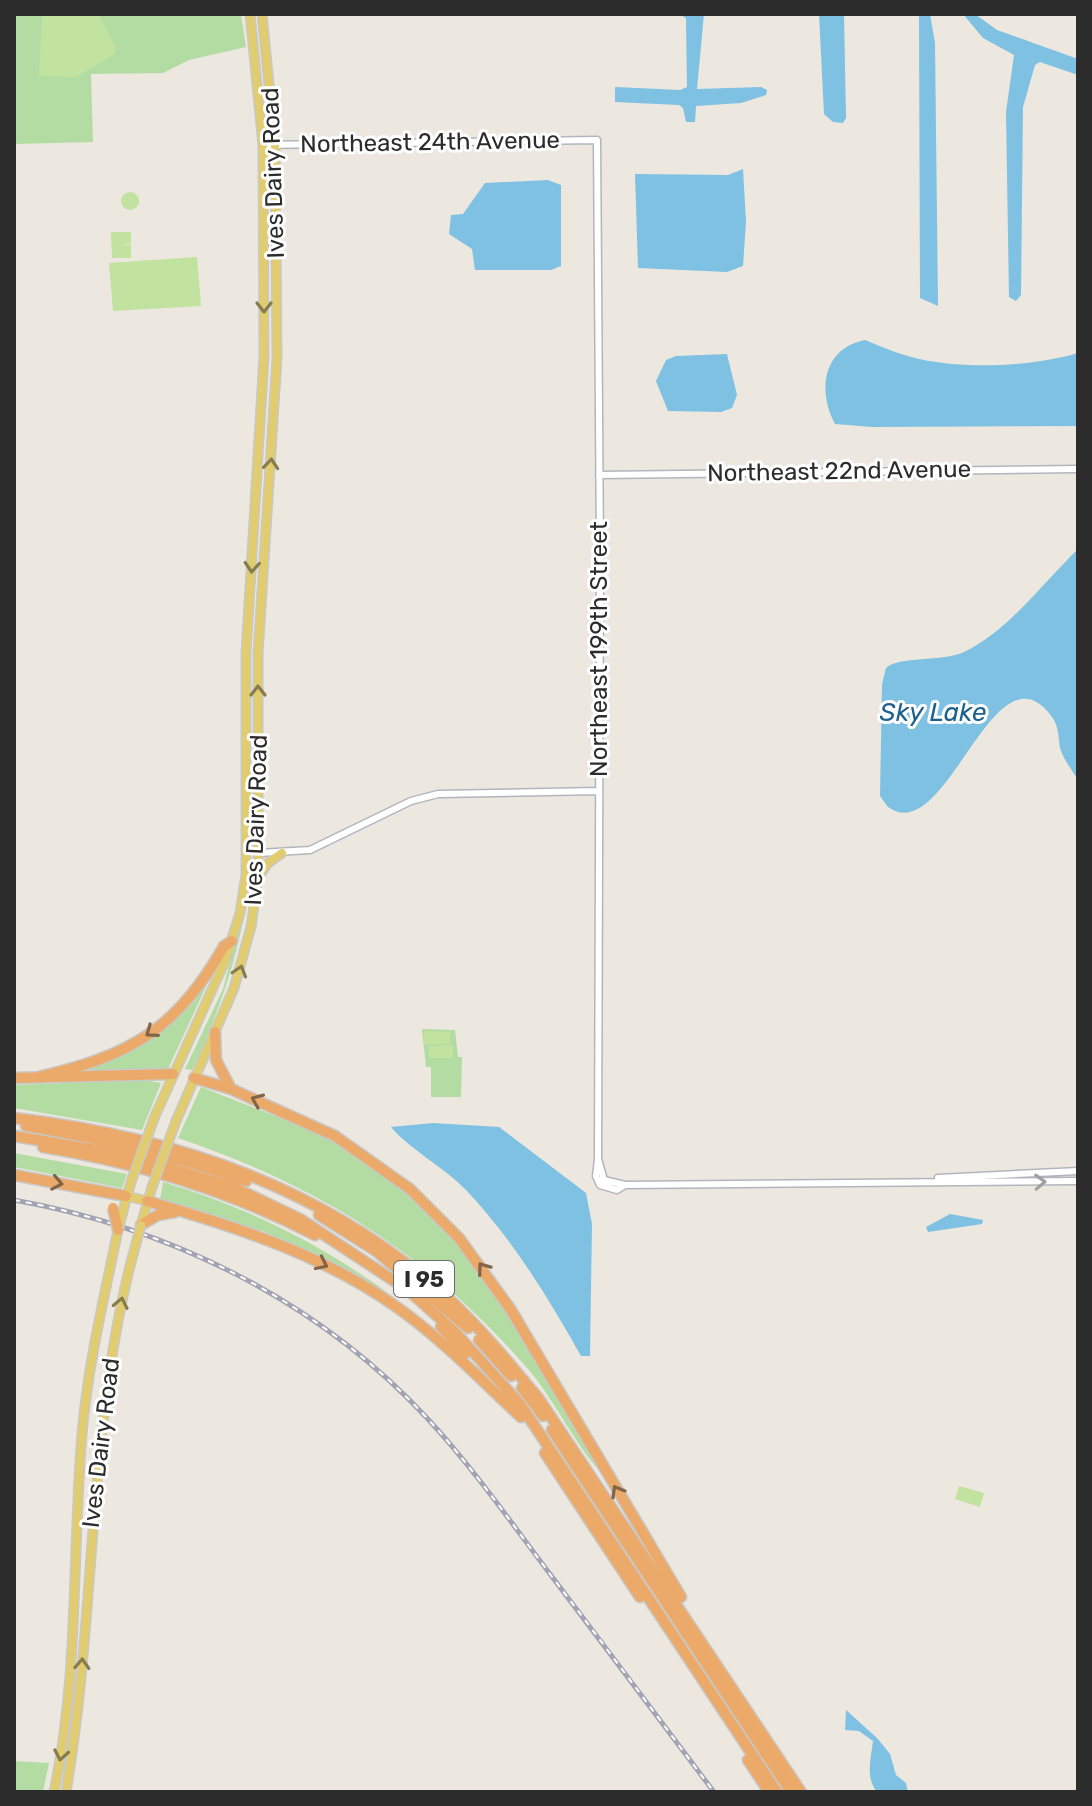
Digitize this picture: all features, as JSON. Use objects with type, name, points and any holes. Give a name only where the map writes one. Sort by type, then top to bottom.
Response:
[{"type":"highway","points":[[38,1077],[97,1062],[142,1040],[182,1006],[224,946],[232,941]]},
{"type":"highway","points":[[215,1032],[216,1060],[231,1089]]},
{"type":"highway","points":[[14,1078],[173,1074]]},
{"type":"highway","points":[[194,1078],[231,1089],[307,1121],[352,1147],[410,1189],[459,1238],[511,1310],[686,1605],[695,1632]]},
{"type":"highway","points":[[14,1121],[180,1157],[251,1182],[310,1210],[363,1242],[437,1298],[476,1336],[546,1420],[791,1792]]},
{"type":"highway","name":"I 95","points":[[14,1121],[118,1135],[202,1155],[291,1193],[348,1224],[396,1257],[449,1300],[539,1399],[801,1792]]},
{"type":"highway","points":[[14,1136],[131,1156],[233,1187],[300,1219],[408,1290],[455,1332],[520,1404],[777,1792]]},
{"type":"highway","name":"I 95","points":[[14,1143],[100,1157],[192,1181],[269,1211],[327,1241],[384,1279],[437,1323],[521,1417],[769,1792]]},
{"type":"highway","points":[[14,1175],[126,1196]]},
{"type":"highway","points":[[95,1191],[118,1210],[118,1230]]},
{"type":"highway","points":[[147,1201],[283,1246],[374,1293],[437,1338],[521,1417]]},
{"type":"highway","points":[[146,1220],[180,1212]]},
{"type":"main road","name":"Ives Dairy Road","points":[[118,1210],[155,1116],[232,941],[242,903],[246,853],[246,653],[264,405],[263,145],[250,14]]},
{"type":"main road","name":"Ives Dairy Road","points":[[66,1792],[80,1706],[99,1437],[110,1359],[130,1266],[146,1220],[147,1201],[176,1121],[232,996],[247,946],[258,876],[258,653],[276,406],[275,145],[262,14]]},
{"type":"main road","points":[[246,853],[259,853]]},
{"type":"main road","points":[[258,876],[268,863],[282,853]]},
{"type":"main road","points":[[173,1074],[194,1078]]},
{"type":"main road","points":[[126,1196],[147,1201]]},
{"type":"main road","name":"Ives Dairy Road","points":[[54,1792],[67,1718],[82,1434],[95,1334],[118,1230]]},
{"type":"street","name":"Northeast 24th Avenue","points":[[263,145],[597,140]]},
{"type":"street","name":"Northeast 199th Street","points":[[597,140],[598,1159],[604,1180],[625,1185],[891,1181]]},
{"type":"street","name":"Northeast 22nd Avenue","points":[[599,475],[1078,469]]},
{"type":"street","points":[[259,853],[310,850],[411,801],[438,794],[598,791]]},
{"type":"street","points":[[891,1181],[1078,1171]]},
{"type":"street","points":[[891,1181],[1078,1181]]},
{"type":"green space","points":[[14,14],[241,14],[246,47],[189,60],[163,73],[91,74],[93,142],[14,144]]},
{"type":"green space","points":[[99,14],[116,49],[115,54],[76,77],[39,76],[42,15]]},
{"type":"green space","points":[[130,192],[139,201],[130,210],[121,201]]},
{"type":"green space","points":[[111,232],[131,232],[131,244],[120,245],[131,245],[131,258],[112,258]]},
{"type":"green space","points":[[197,257],[201,306],[113,311],[109,263]]},
{"type":"green space","points":[[250,881],[241,930],[221,1001],[192,1070],[185,1069],[223,989]]},
{"type":"green space","points":[[210,978],[168,1069],[78,1073],[139,1046],[182,1014]]},
{"type":"green space","points":[[422,1029],[455,1030],[458,1057],[462,1057],[461,1097],[431,1097],[431,1067],[426,1067]]},
{"type":"green space","points":[[424,1031],[450,1032],[450,1044],[424,1044]]},
{"type":"green space","points":[[453,1045],[453,1058],[429,1058],[429,1046]]},
{"type":"green space","points":[[145,1080],[161,1083],[142,1130],[14,1108],[14,1085]]},
{"type":"green space","points":[[201,1087],[334,1139],[397,1181],[477,1263],[606,1477],[587,1456],[529,1370],[452,1292],[412,1259],[370,1229],[280,1179],[178,1138]]},
{"type":"green space","points":[[14,1153],[127,1174],[122,1188],[14,1167]]},
{"type":"green space","points":[[163,1182],[234,1207],[302,1239],[367,1278],[428,1324],[425,1326],[366,1283],[317,1256],[265,1232],[160,1199]]},
{"type":"green space","points":[[959,1486],[984,1493],[980,1507],[955,1499]]},
{"type":"green space","points":[[14,1761],[49,1763],[43,1792],[14,1792]]},
{"type":"water","points":[[679,14],[704,14],[697,89],[761,87],[767,90],[766,95],[741,103],[696,106],[695,122],[686,122],[683,108],[679,105],[615,102],[615,87],[680,90],[687,87],[686,18]]},
{"type":"water","points":[[819,14],[844,14],[846,118],[843,123],[833,122],[824,114]]},
{"type":"water","points":[[919,14],[930,14],[935,43],[938,306],[920,298]]},
{"type":"water","points":[[963,14],[975,14],[997,30],[1078,59],[1078,75],[1040,62],[1035,65],[1023,107],[1021,295],[1016,301],[1009,297],[1006,112],[1014,55],[983,38]]},
{"type":"water","points":[[743,169],[746,222],[743,266],[727,272],[638,268],[635,174],[728,175]]},
{"type":"water","points":[[548,180],[561,185],[561,266],[551,270],[475,270],[472,249],[449,234],[451,215],[463,214],[485,183]]},
{"type":"water","points":[[865,340],[911,357],[951,364],[1017,364],[1078,353],[1078,426],[873,427],[835,424],[826,398],[832,361],[851,345]]},
{"type":"water","points":[[727,354],[737,395],[732,408],[721,412],[668,411],[656,381],[666,360],[676,356]]},
{"type":"water","name":"Sky Lake","points":[[1078,549],[1078,780],[1061,752],[1055,721],[1049,713],[1028,699],[1008,704],[988,723],[930,800],[909,812],[888,807],[880,796],[882,684],[886,668],[900,662],[955,655],[980,643],[1010,619]]},
{"type":"water","points":[[433,1123],[499,1127],[586,1193],[592,1224],[590,1356],[581,1356],[529,1270],[483,1209],[466,1190],[391,1127]]},
{"type":"water","points":[[950,1214],[983,1220],[982,1224],[928,1232],[926,1227]]},
{"type":"water","points":[[846,1710],[890,1754],[896,1775],[906,1783],[908,1792],[877,1792],[870,1774],[873,1741],[859,1731],[845,1730]]},
{"type":"railway","points":[[14,1200],[129,1229],[238,1275],[289,1304],[338,1338],[383,1375],[443,1435],[474,1474],[714,1792]]}]
